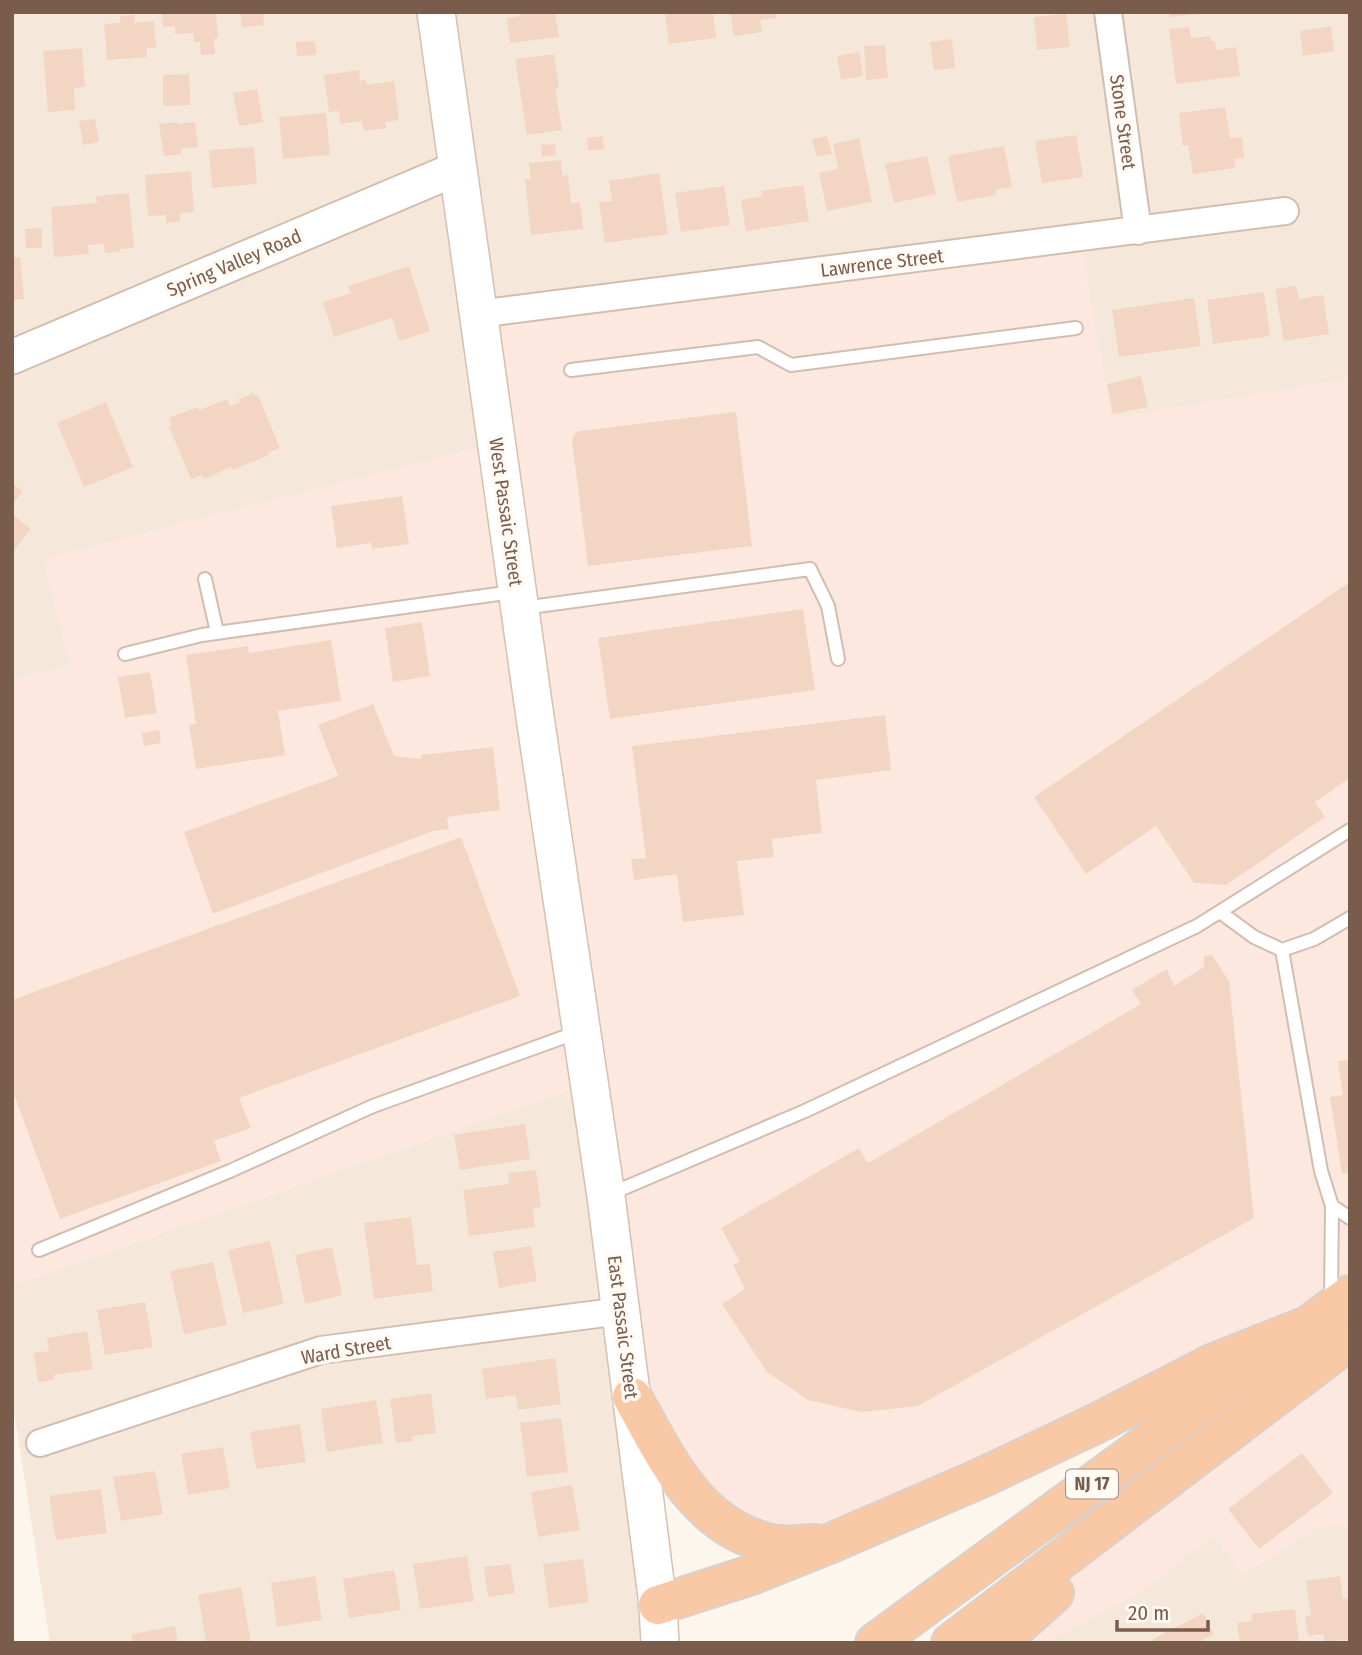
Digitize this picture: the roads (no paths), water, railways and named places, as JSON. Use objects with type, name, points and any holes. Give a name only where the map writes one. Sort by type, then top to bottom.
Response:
[{"type":"highway","name":"NJ 17","points":[[951,1643],[1260,1407],[1335,1317]]},
{"type":"highway","name":"NJ 17","points":[[875,1643],[1335,1317]]},
{"type":"highway","points":[[658,1633],[751,1575],[981,1478],[1214,1363],[1335,1317]]},
{"type":"highway","points":[[632,1397],[673,1469],[700,1505],[735,1532],[773,1545],[831,1543]]},
{"type":"highway","points":[[998,1643],[1260,1407]]},
{"type":"main road","name":"West Passaic Street","points":[[436,12],[456,169],[580,1021]]},
{"type":"main road","name":"East Passaic Street","points":[[580,1021],[632,1397],[658,1633]]},
{"type":"street","name":"Stone Street","points":[[1108,12],[1138,231]]},
{"type":"street","name":"Spring Valley Road","points":[[12,357],[456,169]]},
{"type":"street","name":"Lawrence Street","points":[[478,314],[1285,211]]},
{"type":"street","name":"Ward Street","points":[[40,1443],[321,1350],[621,1311]]},
{"type":"lane","points":[[571,370],[758,347],[791,365],[1076,328]]},
{"type":"lane","points":[[125,654],[217,632],[810,569],[828,606],[838,659]]},
{"type":"lane","points":[[205,579],[217,632]]},
{"type":"lane","points":[[606,1196],[805,1111],[1139,955],[1197,926],[1350,830]]},
{"type":"lane","points":[[1220,912],[1254,937],[1282,950],[1314,939],[1350,918]]},
{"type":"lane","points":[[1282,950],[1321,1171],[1332,1206],[1335,1317]]},
{"type":"lane","points":[[39,1250],[230,1171],[373,1106],[580,1021]]},
{"type":"lane","points":[[1332,1206],[1350,1219]]}]
